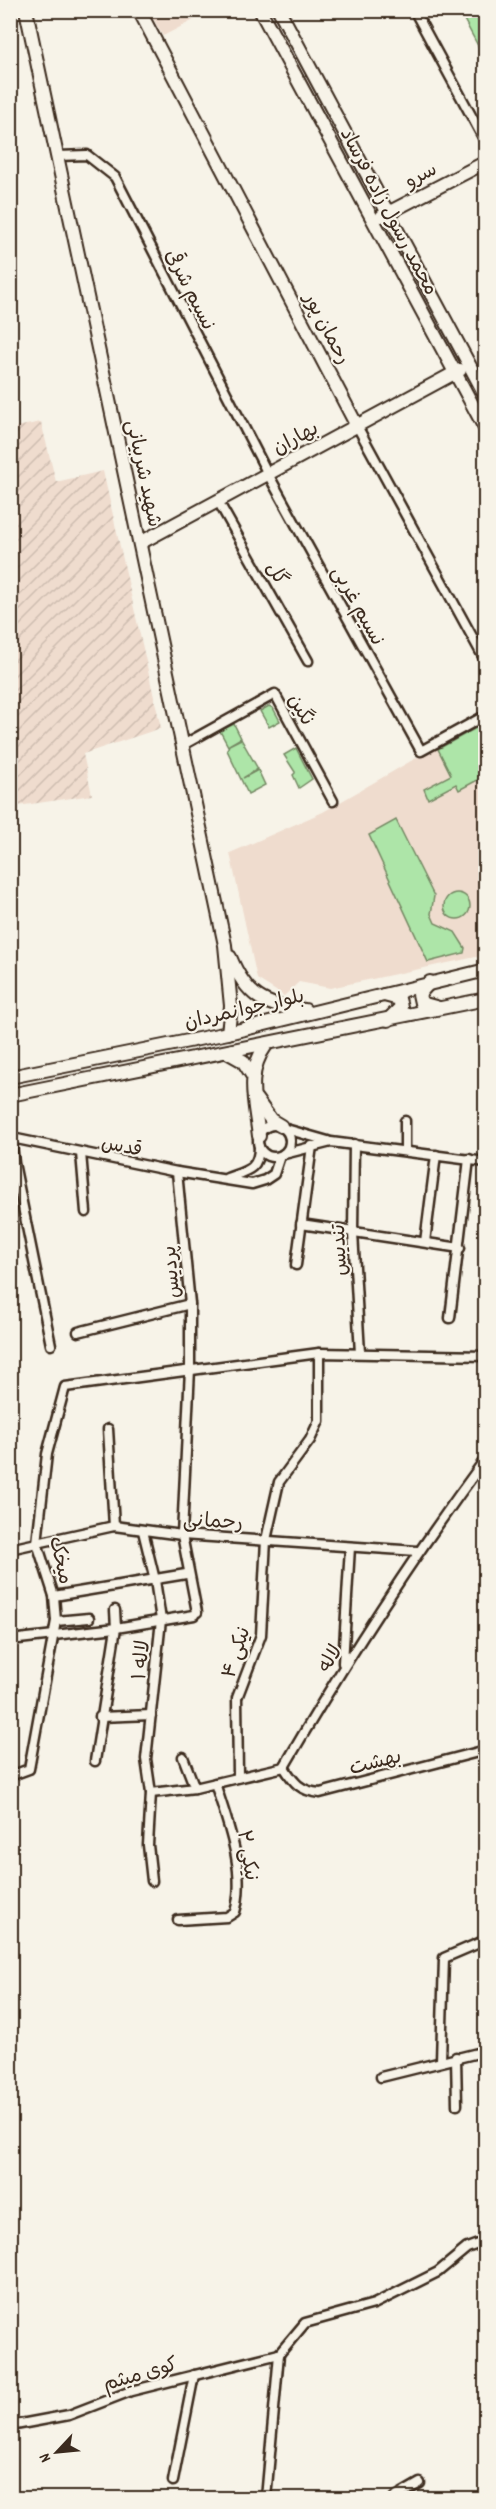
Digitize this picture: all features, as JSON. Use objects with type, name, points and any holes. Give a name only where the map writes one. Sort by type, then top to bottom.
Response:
[{"type":"main road","name":"شهید شربیانی","points":[[26,10],[225,945],[231,1006],[228,1033]]},
{"type":"main road","name":"رحمان پور","points":[[139,10],[357,426]]},
{"type":"main road","name":"محمد رسول زاده فرساد","points":[[260,10],[486,430]]},
{"type":"main road","name":"محمد رسول زاده فرساد","points":[[279,10],[486,396]]},
{"type":"main road","points":[[278,44],[292,36]]},
{"type":"main road","name":"سرو","points":[[372,220],[486,162]]},
{"type":"main road","name":"بهاران","points":[[140,543],[469,366]]},
{"type":"main road","name":"شهید شربیانی","points":[[225,945],[240,979],[252,993],[267,1003],[286,1008],[317,1011]]},
{"type":"main road","name":"بلوار جوانمردان","points":[[10,1077],[228,1033],[486,970]]},
{"type":"main road","points":[[430,982],[419,994],[422,1003],[439,1008]]},
{"type":"main road","points":[[381,994],[399,999],[401,1007],[387,1021]]},
{"type":"main road","name":"بلوار جوانمردان","points":[[10,1095],[387,1021],[486,999]]},
{"type":"main road","points":[[259,1141],[252,1075],[255,1059],[266,1045]]},
{"type":"main road","points":[[227,1052],[243,1061],[252,1075]]},
{"type":"main road","points":[[254,1096],[271,1120],[283,1128]]},
{"type":"street","points":[[414,10],[486,143]]},
{"type":"street","name":"نسیم شرقی","points":[[58,156],[87,155],[115,177],[268,474]]},
{"type":"street","name":"رحمان پور","points":[[357,426],[486,662]]},
{"type":"street","name":"نسیم غربی","points":[[268,474],[421,751],[481,718]]},
{"type":"street","name":"گل","points":[[218,501],[308,661]]},
{"type":"street","name":"نگین","points":[[183,745],[274,694],[333,801]]},
{"type":"street","points":[[405,1121],[405,1151]]},
{"type":"street","points":[[226,1178],[254,1166],[259,1160],[259,1141],[270,1125],[331,1142],[486,1162]]},
{"type":"street","points":[[10,1126],[12,1165],[51,1345]]},
{"type":"street","points":[[282,1155],[290,1139],[283,1128]]},
{"type":"street","name":"قدس","points":[[12,1138],[81,1154],[252,1184],[265,1180],[273,1174],[282,1155]]},
{"type":"street","points":[[259,1141],[270,1157],[331,1142]]},
{"type":"street","name":"تندیس","points":[[354,1144],[353,1233],[360,1353]]},
{"type":"street","points":[[296,1265],[312,1146]]},
{"type":"street","points":[[81,1154],[86,1212]]},
{"type":"street","points":[[424,1242],[436,1155]]},
{"type":"street","points":[[450,1318],[469,1160]]},
{"type":"street","name":"پردیس","points":[[161,1620],[195,1614],[182,1535],[190,1369],[190,1304],[177,1172]]},
{"type":"street","points":[[301,1224],[460,1248]]},
{"type":"street","points":[[78,1332],[190,1304]]},
{"type":"street","points":[[190,1369],[319,1353],[486,1356]]},
{"type":"street","name":"نیکی ۴","points":[[238,1775],[237,1698],[261,1635],[266,1540],[279,1482],[310,1440],[319,1421],[319,1353]]},
{"type":"street","name":"میخک","points":[[10,1776],[29,1769],[56,1621],[54,1596],[37,1543],[47,1454],[65,1387],[190,1369]]},
{"type":"street","points":[[108,1429],[114,1526]]},
{"type":"street","name":"لاله","points":[[284,1767],[343,1665],[417,1551],[486,1458]]},
{"type":"street","name":"رحمانی","points":[[10,1549],[114,1526],[182,1535],[417,1551]]},
{"type":"street","name":"لاله ۱","points":[[143,1531],[155,1580],[161,1620],[146,1760],[151,1793],[148,1845],[152,1881]]},
{"type":"street","points":[[343,1665],[350,1547]]},
{"type":"street","points":[[54,1596],[186,1574]]},
{"type":"street","points":[[95,1761],[100,1717],[116,1628],[115,1610]]},
{"type":"street","points":[[56,1621],[89,1618]]},
{"type":"street","points":[[10,1640],[116,1628],[161,1620]]},
{"type":"street","points":[[100,1717],[152,1715]]},
{"type":"street","name":"بهشت","points":[[284,1767],[293,1782],[304,1791],[320,1793],[486,1750]]},
{"type":"street","points":[[183,1757],[195,1788]]},
{"type":"street","points":[[151,1793],[195,1788],[238,1775],[284,1767]]},
{"type":"street","name":"نیکی ۲","points":[[178,1920],[227,1917],[235,1912],[239,1897],[235,1859],[215,1783]]},
{"type":"street","points":[[441,2061],[444,1958],[486,1940]]},
{"type":"street","points":[[381,2077],[486,2051]]},
{"type":"street","points":[[456,2057],[457,2105]]},
{"type":"street","points":[[266,2499],[279,2354],[305,2323],[374,2304],[438,2272],[467,2248],[486,2241]]},
{"type":"street","name":"کوی میثم","points":[[10,2426],[69,2415],[131,2391],[279,2354]]},
{"type":"street","points":[[173,2481],[194,2374]]},
{"type":"street","points":[[394,2499],[420,2483]]},
{"type":"shaded area","points":[[149,11],[211,11],[163,36]]},
{"type":"shaded area","points":[[41,422],[56,482],[103,471],[161,728],[83,754],[92,795],[11,807],[11,428]]},
{"type":"shaded area","points":[[485,718],[485,955],[330,988],[299,982],[284,996],[257,979],[230,853],[323,812]]},
{"type":"green space","points":[[475,11],[485,29],[484,57],[460,12]]},
{"type":"green space","points":[[269,706],[273,708],[280,721],[269,727],[260,711]]},
{"type":"green space","points":[[485,723],[485,776],[459,790],[456,784],[428,799],[424,789],[451,775],[438,749]]},
{"type":"green space","points":[[234,724],[241,738],[228,746],[220,731]]},
{"type":"green space","points":[[241,739],[258,769],[243,778],[258,770],[265,785],[248,794],[227,750],[229,745]]},
{"type":"green space","points":[[296,748],[312,779],[299,788],[293,775],[295,772],[284,755]]},
{"type":"green space","points":[[396,820],[434,896],[431,914],[435,923],[455,932],[465,948],[464,953],[428,962],[369,835]]},
{"type":"green space","points":[[457,893],[466,897],[470,906],[466,915],[457,919],[448,915],[444,906],[448,897]]}]
